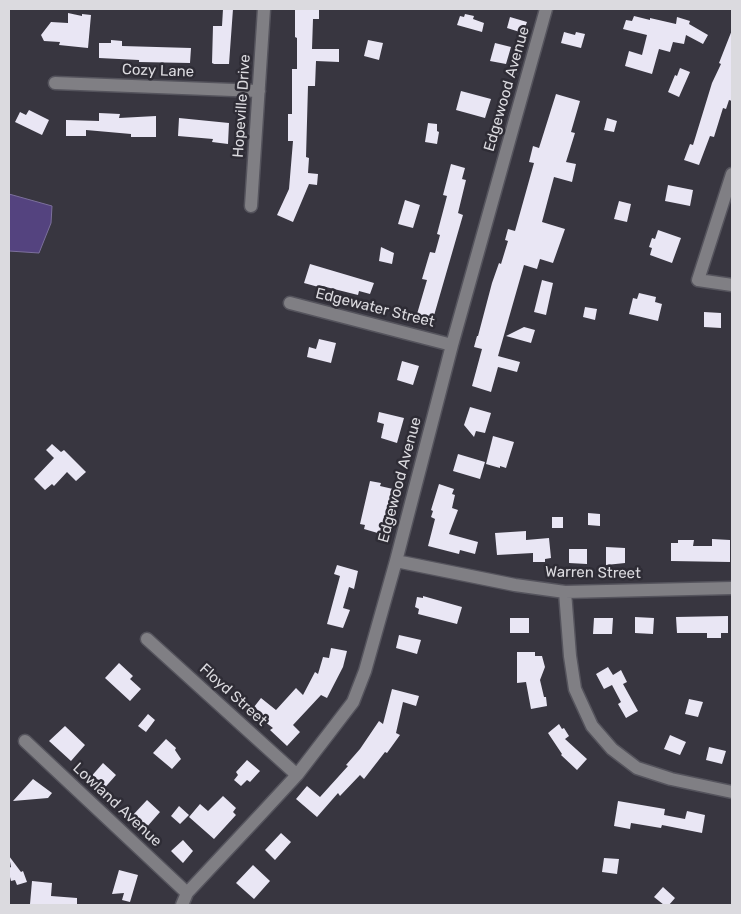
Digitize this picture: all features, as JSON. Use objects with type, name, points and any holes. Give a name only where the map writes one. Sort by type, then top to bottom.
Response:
[{"type":"street","name":"Hopeville Drive","points":[[251,206],[264,9]]},
{"type":"street","name":"Edgewood Avenue","points":[[184,899],[260,816],[353,702],[365,671],[396,560],[452,345],[546,9]]},
{"type":"street","name":"Cozy Lane","points":[[55,83],[259,91]]},
{"type":"street","points":[[732,174],[698,280],[732,285]]},
{"type":"street","name":"Edgewater Street","points":[[290,303],[452,345]]},
{"type":"street","name":"Warren Street","points":[[396,560],[515,585],[565,592],[732,588]]},
{"type":"street","points":[[565,592],[570,656],[576,689],[592,726],[612,749],[637,768],[671,779],[732,792]]},
{"type":"street","name":"Floyd Street","points":[[147,639],[296,774]]},
{"type":"street","name":"Lowland Avenue","points":[[25,741],[184,899]]},
{"type":"shaded area","points":[[9,194],[52,206],[51,223],[39,253],[9,251]]},
{"type":"building","points":[[223,9],[233,9],[229,64],[214,64],[212,63],[213,26],[222,26]]},
{"type":"building","points":[[295,9],[319,9],[319,19],[313,19],[312,49],[339,49],[339,62],[316,61],[315,86],[308,86],[306,157],[309,158],[308,173],[318,174],[317,185],[309,184],[293,222],[277,215],[289,189],[293,141],[288,141],[288,114],[292,114],[292,69],[297,69]]},
{"type":"building","points":[[68,13],[82,16],[82,14],[91,15],[88,48],[59,45],[60,42],[44,41],[41,35],[51,22],[68,23]]},
{"type":"building","points":[[465,14],[474,16],[473,19],[484,23],[482,32],[457,25],[460,16],[464,17]]},
{"type":"building","points":[[634,16],[676,24],[677,17],[690,21],[689,24],[708,35],[703,44],[686,35],[684,44],[673,42],[670,52],[659,49],[652,74],[625,66],[629,51],[642,55],[647,35],[623,29],[626,20],[632,21]]},
{"type":"building","points":[[510,17],[527,22],[523,33],[507,28]]},
{"type":"building","points":[[732,30],[732,101],[729,100],[726,109],[723,108],[714,137],[710,136],[699,165],[684,160],[690,144],[693,145],[712,83],[721,64],[719,63]]},
{"type":"building","points":[[564,32],[575,35],[576,32],[585,34],[581,48],[561,43]]},
{"type":"building","points":[[111,40],[122,41],[122,46],[191,48],[190,63],[139,62],[139,60],[99,58],[99,43],[111,43]]},
{"type":"building","points":[[368,40],[383,43],[379,60],[364,56]]},
{"type":"building","points":[[495,43],[511,47],[506,64],[490,61]]},
{"type":"building","points":[[680,68],[690,72],[679,97],[668,92]]},
{"type":"building","points":[[461,91],[491,99],[485,118],[456,110]]},
{"type":"building","points":[[556,94],[580,101],[571,132],[575,133],[566,162],[576,164],[572,182],[554,177],[542,222],[565,229],[553,263],[540,259],[537,269],[524,265],[498,356],[520,362],[517,372],[498,367],[491,392],[472,386],[482,349],[474,347],[492,283],[499,263],[501,264],[508,241],[505,240],[508,229],[515,231],[534,163],[529,162],[533,146],[539,148]]},
{"type":"building","points":[[29,110],[49,120],[42,135],[15,122],[20,112],[26,115]]},
{"type":"building","points":[[99,113],[120,114],[119,118],[156,116],[156,137],[131,137],[131,134],[86,130],[86,136],[66,136],[66,120],[99,121]]},
{"type":"building","points":[[179,118],[229,123],[228,144],[212,142],[213,139],[178,136]]},
{"type":"building","points":[[607,118],[617,121],[614,132],[604,130]]},
{"type":"building","points":[[428,123],[437,124],[437,131],[439,132],[437,144],[425,142]]},
{"type":"building","points":[[451,164],[465,168],[462,179],[466,180],[458,213],[463,215],[433,319],[417,314],[427,280],[422,279],[430,252],[435,253],[440,235],[437,234],[447,196],[443,195]]},
{"type":"building","points":[[668,185],[693,190],[690,206],[665,201]]},
{"type":"building","points":[[405,200],[420,205],[413,228],[398,224]]},
{"type":"building","points":[[619,201],[631,204],[627,222],[614,219]]},
{"type":"building","points":[[658,230],[681,238],[672,263],[650,255],[652,248],[649,247],[652,238],[655,239]]},
{"type":"building","points":[[381,247],[394,253],[392,264],[379,261]]},
{"type":"building","points":[[310,264],[374,283],[370,294],[359,291],[358,295],[304,283]]},
{"type":"building","points":[[542,280],[553,283],[546,315],[534,312]]},
{"type":"building","points":[[639,293],[656,297],[655,302],[662,304],[658,321],[629,314],[633,298],[637,299]]},
{"type":"building","points":[[585,307],[597,309],[595,320],[583,317]]},
{"type":"building","points":[[704,312],[721,313],[721,328],[704,327]]},
{"type":"building","points":[[524,327],[535,330],[531,343],[506,336]]},
{"type":"building","points":[[319,339],[336,343],[331,363],[307,357],[309,347],[316,349]]},
{"type":"building","points":[[402,361],[419,366],[413,385],[397,380]]},
{"type":"building","points":[[470,407],[491,413],[485,433],[476,431],[474,437],[464,425]]},
{"type":"building","points":[[379,412],[404,418],[397,443],[381,438],[384,424],[377,422]]},
{"type":"building","points":[[493,436],[514,442],[506,468],[486,464]]},
{"type":"building","points":[[52,444],[61,452],[64,450],[86,472],[76,481],[67,472],[54,486],[52,484],[45,490],[34,479],[54,458],[46,450]]},
{"type":"building","points":[[458,454],[485,462],[480,479],[453,471]]},
{"type":"building","points":[[370,481],[381,483],[380,486],[393,489],[384,529],[382,528],[381,534],[364,529],[365,525],[360,524]]},
{"type":"building","points":[[439,484],[454,489],[452,494],[455,495],[452,508],[458,510],[449,534],[478,542],[475,554],[460,550],[459,554],[428,546],[435,519],[431,517],[433,511],[431,510]]},
{"type":"building","points":[[588,513],[600,514],[600,526],[588,525]]},
{"type":"building","points":[[552,517],[563,517],[563,528],[552,528]]},
{"type":"building","points":[[526,531],[526,540],[549,538],[551,558],[545,559],[545,562],[533,562],[533,553],[497,555],[495,533]]},
{"type":"building","points":[[712,539],[730,540],[730,562],[671,561],[671,543],[678,543],[678,540],[694,540],[693,546],[712,546]]},
{"type":"building","points":[[606,547],[625,548],[625,563],[606,565]]},
{"type":"building","points":[[569,549],[587,549],[587,564],[569,563]]},
{"type":"building","points":[[337,565],[358,571],[354,589],[349,587],[343,608],[350,610],[343,628],[327,624],[340,576],[334,574]]},
{"type":"building","points":[[423,596],[462,607],[457,624],[418,614],[419,609],[415,607],[417,597],[423,598]]},
{"type":"building","points":[[728,616],[728,633],[721,633],[721,638],[707,638],[707,633],[677,633],[676,617]]},
{"type":"building","points":[[635,617],[654,618],[653,634],[635,633]]},
{"type":"building","points":[[510,618],[529,618],[529,633],[510,633]]},
{"type":"building","points":[[594,618],[613,618],[612,634],[593,634]]},
{"type":"building","points":[[399,635],[421,640],[417,654],[396,648]]},
{"type":"building","points":[[331,648],[347,651],[343,667],[327,698],[321,695],[293,725],[300,732],[287,746],[270,730],[273,728],[256,715],[259,711],[254,707],[261,698],[276,710],[296,688],[303,695],[315,672],[318,674],[323,657],[329,658]]},
{"type":"building","points":[[517,652],[535,652],[535,656],[542,656],[545,667],[540,680],[547,706],[531,709],[526,682],[517,683]]},
{"type":"building","points":[[119,663],[133,676],[130,679],[141,689],[130,701],[105,678]]},
{"type":"building","points":[[608,667],[613,675],[621,670],[627,682],[623,684],[638,711],[626,718],[618,704],[621,702],[612,685],[604,689],[596,674]]},
{"type":"building","points":[[392,689],[419,696],[416,706],[403,702],[396,733],[400,735],[364,779],[360,775],[340,796],[338,793],[317,817],[296,799],[307,786],[320,797],[348,766],[346,765],[360,749],[379,721],[383,724]]},
{"type":"building","points":[[689,699],[703,702],[698,717],[685,714]]},
{"type":"building","points":[[148,714],[155,720],[146,732],[138,726]]},
{"type":"building","points":[[559,724],[569,736],[565,739],[587,759],[577,770],[561,755],[548,733]]},
{"type":"building","points":[[65,726],[85,745],[71,761],[49,741]]},
{"type":"building","points":[[670,735],[686,742],[680,755],[664,749]]},
{"type":"building","points":[[166,739],[176,748],[175,750],[181,759],[172,769],[153,753]]},
{"type":"building","points":[[709,747],[726,751],[722,764],[706,760]]},
{"type":"building","points":[[247,760],[260,771],[250,782],[247,780],[241,786],[234,780],[238,775],[236,772]]},
{"type":"building","points":[[103,763],[116,775],[101,792],[98,790],[96,792],[88,785],[91,782],[89,779]]},
{"type":"building","points":[[33,779],[52,793],[48,798],[13,801]]},
{"type":"building","points":[[223,796],[236,808],[233,812],[236,815],[214,839],[189,817],[200,804],[208,811]]},
{"type":"building","points":[[147,800],[160,812],[146,828],[132,816]]},
{"type":"building","points":[[618,801],[665,809],[664,815],[685,819],[687,811],[705,815],[702,833],[662,825],[661,828],[631,823],[630,829],[614,826]]},
{"type":"building","points":[[179,806],[189,815],[180,824],[171,816]]},
{"type":"building","points":[[281,833],[291,842],[275,860],[265,850]]},
{"type":"building","points":[[183,840],[193,851],[183,863],[171,851]]},
{"type":"building","points":[[9,856],[21,872],[23,871],[27,882],[17,885],[15,880],[11,881]]},
{"type":"building","points":[[604,858],[619,859],[617,874],[602,872]]},
{"type":"building","points":[[253,865],[270,881],[254,899],[236,883]]},
{"type":"building","points":[[119,870],[138,875],[130,902],[122,900],[124,893],[112,894]]},
{"type":"building","points":[[32,881],[52,883],[51,896],[77,898],[77,905],[30,904]]},
{"type":"building","points":[[663,887],[675,898],[669,905],[664,905],[654,897]]}]
